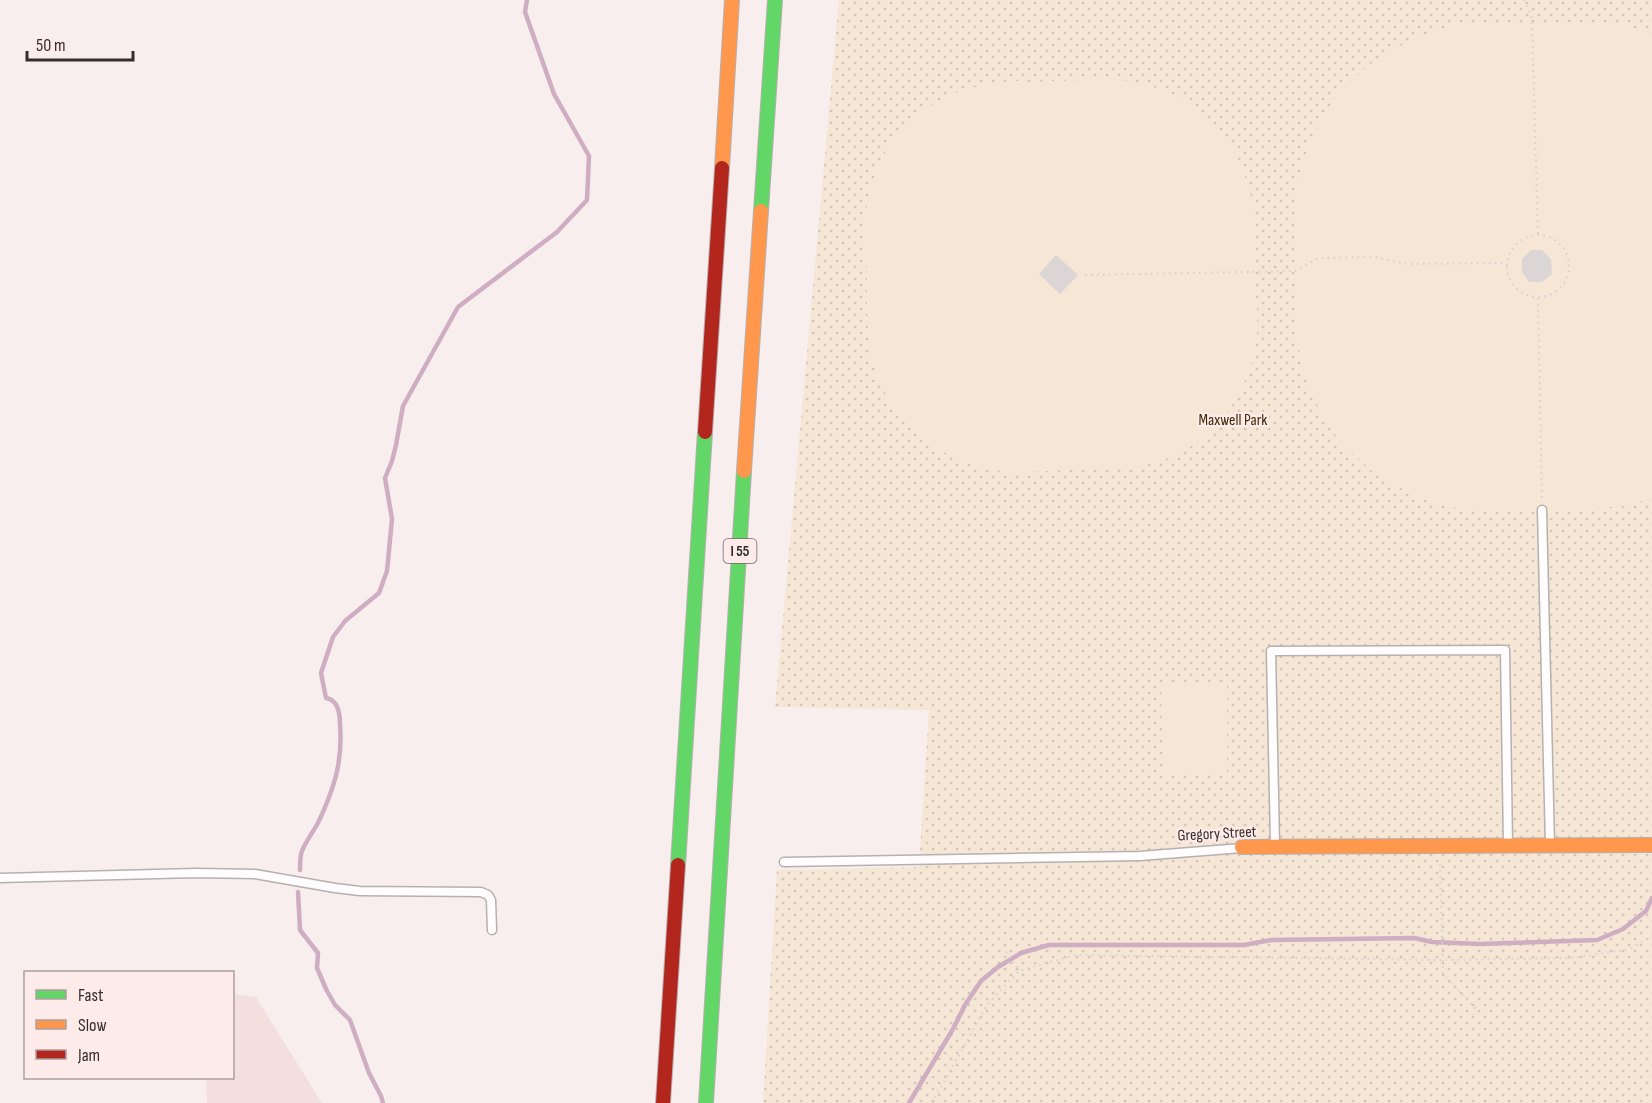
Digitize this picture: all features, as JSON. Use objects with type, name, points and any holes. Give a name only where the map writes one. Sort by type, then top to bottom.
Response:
[{"type":"main road","points":[[663,1103],[732,0]]},
{"type":"main road","name":"I 55","points":[[706,1103],[775,0]]},
{"type":"main road","name":"Gregory Street","points":[[1242,848],[1652,845]]},
{"type":"lane","points":[[1542,510],[1550,845]]},
{"type":"lane","points":[[1275,848],[1271,651],[1505,650],[1508,845]]},
{"type":"lane","name":"Gregory Street","points":[[784,862],[1140,856],[1242,848]]},
{"type":"lane","points":[[0,878],[196,873],[255,874],[360,891],[481,892],[489,895],[491,900],[492,930]]},
{"type":"path","points":[[1524,0],[1532,15],[1538,235]]},
{"type":"path","points":[[1538,235],[1558,242],[1565,250],[1569,261],[1569,272],[1565,282],[1558,290],[1548,296],[1538,298],[1519,292],[1512,285],[1508,276],[1507,263],[1512,248],[1519,241],[1528,236],[1538,235]]},
{"type":"path","points":[[1086,275],[1295,271],[1319,258],[1374,257],[1407,264],[1507,263]]},
{"type":"path","points":[[1538,298],[1542,510]]},
{"type":"path","points":[[1440,846],[1443,974],[1477,1010]]},
{"type":"path","points":[[932,1103],[987,1005],[1020,971],[1075,955],[1443,960],[1571,957],[1630,949],[1652,936]]},
{"type":"path","points":[[1006,952],[1020,971]]},
{"type":"shaded area","points":[[234,994],[256,997],[322,1103],[207,1103],[206,1079],[234,1079]]},
{"type":"green space","name":"Maxwell Park","points":[[839,0],[1652,0],[1652,1103],[763,1103],[777,870],[919,867],[929,710],[775,707]]},
{"type":"green space","points":[[1566,22],[1616,23],[1652,33],[1652,498],[1626,506],[1552,511],[1457,508],[1418,498],[1374,473],[1339,441],[1320,411],[1304,374],[1297,340],[1294,237],[1295,198],[1302,164],[1317,127],[1336,96],[1370,64],[1413,38],[1452,26]]},
{"type":"green space","points":[[1088,78],[1146,85],[1172,94],[1194,107],[1214,124],[1230,146],[1243,171],[1255,219],[1257,328],[1256,344],[1247,376],[1232,405],[1211,430],[1185,450],[1158,462],[1129,468],[1013,472],[967,463],[926,441],[909,425],[894,407],[882,387],[874,365],[867,322],[865,234],[870,191],[879,165],[892,143],[908,124],[927,108],[949,96],[998,83],[1087,80]]},
{"type":"green space","points":[[1161,682],[1227,682],[1227,772],[1163,773]]},
{"type":"building","points":[[1531,250],[1542,250],[1551,259],[1552,274],[1542,282],[1529,282],[1522,272],[1522,259]]},
{"type":"building","points":[[1056,255],[1078,275],[1060,294],[1039,274]]},
{"type":"waterway","points":[[300,870],[302,851],[329,799],[339,763],[341,738],[339,711],[336,704],[326,698],[321,673],[333,637],[345,621],[379,593],[387,571],[392,519],[385,478],[392,461],[403,406],[458,307],[557,232],[587,200],[589,156],[554,94],[525,12],[527,0]]},
{"type":"waterway","points":[[298,892],[300,930],[318,953],[317,968],[326,989],[335,1005],[350,1020],[369,1073],[383,1103]]},
{"type":"waterway","points":[[909,1103],[981,981],[1021,953],[1049,945],[1244,945],[1271,940],[1414,938],[1432,942],[1480,944],[1597,940],[1623,929],[1646,911],[1652,898]]},
{"type":"traffic: fast","points":[[761,211],[775,0]]},
{"type":"traffic: fast","points":[[678,865],[705,432]]},
{"type":"traffic: fast","points":[[706,1103],[744,471]]},
{"type":"traffic: slow","points":[[722,168],[732,0]]},
{"type":"traffic: slow","points":[[744,471],[761,211]]},
{"type":"traffic: slow","points":[[1242,847],[1652,845]]},
{"type":"traffic: jam","points":[[705,432],[722,168]]},
{"type":"traffic: jam","points":[[663,1103],[678,865]]}]
